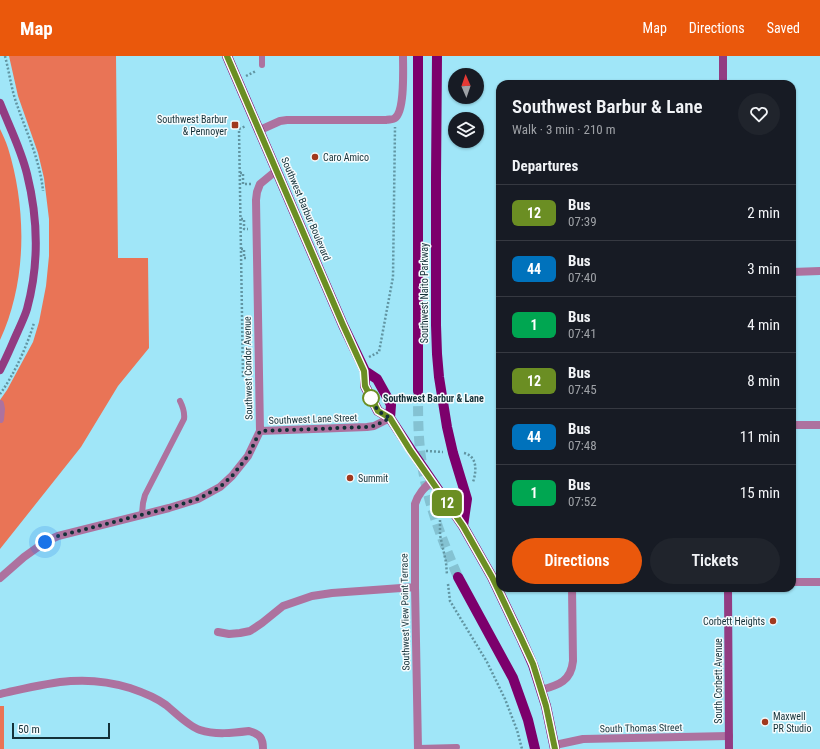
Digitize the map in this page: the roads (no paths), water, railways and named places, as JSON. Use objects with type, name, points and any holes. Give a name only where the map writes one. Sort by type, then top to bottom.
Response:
[{"type":"main road","name":"Southwest Barbur Boulevard","points":[[227,56],[362,366],[365,386],[374,404],[378,411],[390,418],[410,450],[463,526],[496,586]]},
{"type":"main road","name":"Southwest Naito Parkway","points":[[418,56],[418,391]]},
{"type":"main road","name":"Southwest Naito Parkway","points":[[437,56],[437,354],[442,400],[453,452],[467,499],[463,526]]},
{"type":"main road","points":[[722,56],[723,80]]},
{"type":"main road","points":[[0,103],[28,174],[36,235],[36,262],[27,310],[0,370]]},
{"type":"main road","name":"Southwest Barbur Boulevard","points":[[362,366],[377,379],[387,397],[391,405],[390,418]]},
{"type":"main road","points":[[458,577],[513,678],[528,720],[535,749]]},
{"type":"main road","name":"Southwest Barbur Boulevard","points":[[499,592],[533,664],[555,747]]},
{"type":"main road","name":"South Corbett Avenue","points":[[728,592],[729,749]]},
{"type":"street","points":[[257,125],[287,120],[394,119],[399,114],[402,106],[403,56]]},
{"type":"street","name":"Southwest Condor Avenue","points":[[0,578],[24,557],[45,542],[58,536],[169,508],[198,499],[220,487],[232,476],[248,456],[260,431],[256,200],[260,184],[277,170]]},
{"type":"street","points":[[796,272],[820,271]]},
{"type":"street","points":[[0,404],[0,419]]},
{"type":"street","name":"Southwest Lane Street","points":[[260,431],[367,427],[374,426],[390,418]]},
{"type":"street","points":[[796,426],[820,425]]},
{"type":"street","name":"Southwest View Point Terrace","points":[[418,749],[415,504],[421,491],[432,480]]},
{"type":"street","points":[[796,582],[820,582]]},
{"type":"street","points":[[218,632],[229,634],[250,631],[283,606],[312,596],[332,593],[415,587]]},
{"type":"street","points":[[541,690],[557,686],[569,676],[572,669],[572,592]]},
{"type":"street","points":[[0,694],[73,680],[116,684],[156,699],[199,730],[214,733],[253,732],[262,739],[263,749]]},
{"type":"street","name":"South Thomas Street","points":[[555,747],[583,739],[729,736]]},
{"type":"lane","points":[[262,56],[262,65]]},
{"type":"lane","points":[[142,514],[145,495],[184,419],[184,410],[180,401]]},
{"type":"lane","points":[[418,749],[457,747]]},
{"type":"tunnel","points":[[418,391],[419,437],[428,493],[436,522],[458,577]]},
{"type":"place","name":"Southwest Barbur & Pennoyer","points":[[235,125]]},
{"type":"place","name":"Caro Amico","points":[[315,157]]},
{"type":"place","name":"Southwest Barbur & Lane","points":[[371,398]]},
{"type":"place","name":"Summit","points":[[350,478]]},
{"type":"place","name":"Corbett Heights","points":[[773,621]]},
{"type":"place","name":"Maxwell PR Studio","points":[[765,722]]}]
